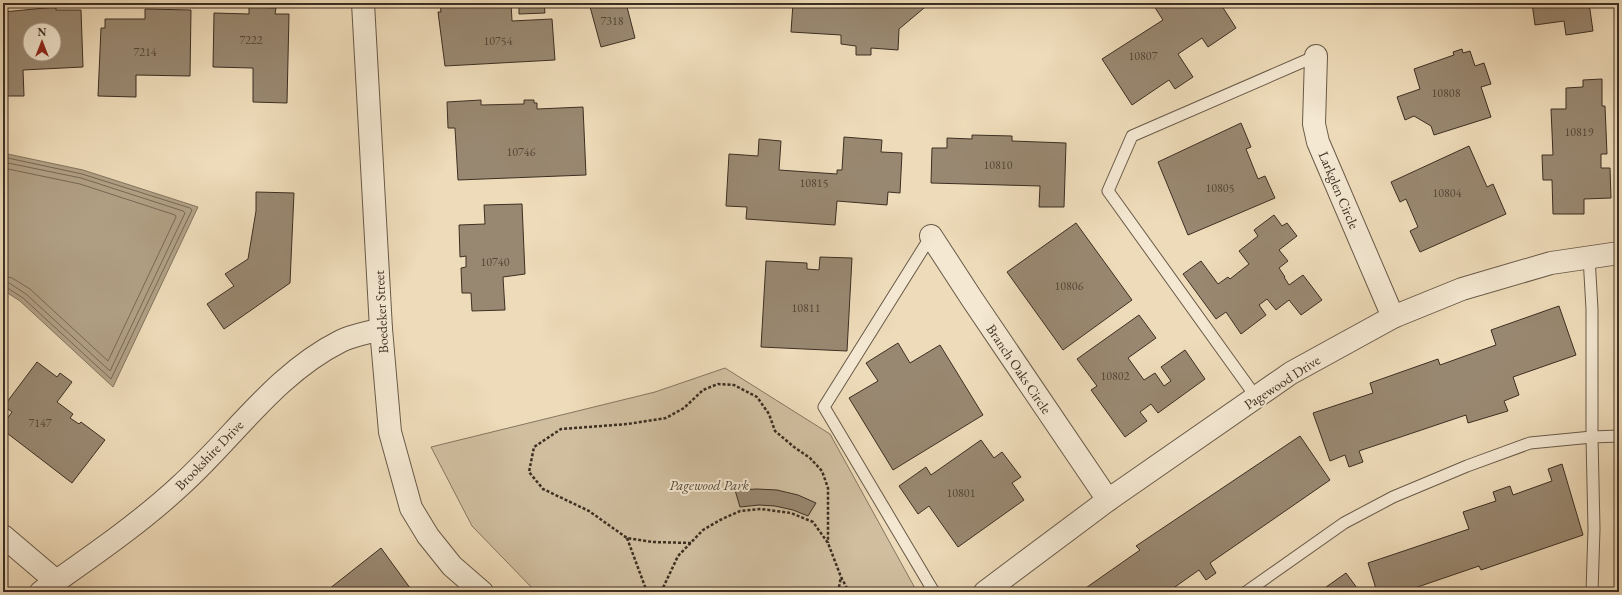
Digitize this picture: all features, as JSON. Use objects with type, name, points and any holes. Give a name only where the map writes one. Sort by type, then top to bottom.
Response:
[{"type":"street","name":"Boedeker Street","points":[[364,3],[381,329],[390,432],[411,508],[428,536],[452,566],[482,592]]},
{"type":"street","name":"Larkglen Circle","points":[[1316,56],[1314,124],[1318,142],[1393,317]]},
{"type":"street","name":"Branch Oaks Circle","points":[[931,236],[1108,500]]},
{"type":"street","name":"Pagewood Drive","points":[[985,592],[1108,500],[1291,373],[1393,317],[1462,289],[1551,263],[1619,253]]},
{"type":"street","name":"Brookshire Drive","points":[[48,587],[153,511],[195,472],[258,404],[298,368],[342,341],[381,329]]},
{"type":"street","points":[[3,536],[48,587]]},
{"type":"lane","points":[[1256,398],[1108,191],[1132,136],[1316,56]]},
{"type":"lane","points":[[931,236],[824,407],[934,592]]},
{"type":"lane","points":[[1589,257],[1592,309],[1594,529],[1592,592]]},
{"type":"lane","points":[[1246,592],[1344,523],[1393,497],[1467,466],[1530,443],[1619,436]]},
{"type":"path","points":[[690,543],[652,542],[627,538],[589,511],[543,489],[529,472],[534,447],[561,429],[628,424],[666,418],[684,408],[703,390],[718,384],[734,385],[757,397],[769,414],[774,431],[810,458],[822,471],[828,488],[828,543]]},
{"type":"path","points":[[661,592],[678,556],[703,530],[740,511],[761,509],[792,513],[813,522],[828,543],[841,577],[849,592]]},
{"type":"path","points":[[627,538],[647,592]]},
{"type":"path","points":[[838,592],[841,577]]},
{"type":"green space","name":"Pagewood Park","points":[[725,368],[830,434],[916,590],[913,592],[536,592],[472,526],[431,447],[655,392]]},
{"type":"water","points":[[3,153],[83,170],[198,207],[113,387],[20,301],[3,290]]},
{"type":"building","points":[[440,3],[511,3],[512,21],[552,19],[555,60],[445,66],[438,12],[441,12]]},
{"type":"building","points":[[519,3],[544,3],[545,13],[519,14]]},
{"type":"building","points":[[589,3],[626,3],[635,38],[601,47]]},
{"type":"building","points":[[793,3],[930,3],[899,29],[898,50],[871,48],[871,55],[856,55],[856,46],[841,44],[841,35],[791,32]]},
{"type":"building","points":[[1152,3],[1220,3],[1236,28],[1208,47],[1202,38],[1178,54],[1193,77],[1175,89],[1169,80],[1132,105],[1102,59],[1163,20]]},
{"type":"building","points":[[1532,3],[1589,3],[1593,31],[1566,35],[1564,21],[1535,25]]},
{"type":"building","points":[[56,7],[56,10],[81,10],[83,67],[23,70],[24,96],[3,96],[3,12]]},
{"type":"building","points":[[249,7],[276,8],[275,14],[289,14],[287,103],[253,102],[253,68],[213,67],[214,13],[249,14]]},
{"type":"building","points":[[145,9],[191,10],[190,76],[136,75],[136,97],[98,96],[101,28],[105,28],[105,19],[145,19]]},
{"type":"building","points":[[1462,49],[1463,53],[1470,51],[1475,66],[1484,63],[1491,84],[1481,87],[1491,117],[1434,135],[1431,126],[1414,116],[1405,120],[1397,97],[1420,89],[1414,69],[1454,55],[1453,52]]},
{"type":"building","points":[[1602,79],[1602,106],[1605,106],[1607,154],[1601,154],[1601,168],[1610,168],[1611,198],[1584,199],[1584,214],[1553,214],[1552,180],[1543,180],[1542,155],[1553,155],[1551,109],[1566,109],[1566,88],[1583,87],[1583,80]]},
{"type":"building","points":[[481,100],[481,105],[524,104],[524,100],[534,100],[534,103],[537,103],[537,109],[583,107],[586,175],[458,180],[455,128],[448,128],[447,102]]},
{"type":"building","points":[[1241,123],[1251,147],[1246,149],[1258,179],[1265,176],[1275,198],[1188,235],[1158,162]]},
{"type":"building","points":[[972,135],[1012,136],[1012,141],[1066,143],[1064,207],[1039,207],[1040,186],[931,183],[932,148],[947,148],[947,138],[972,139]]},
{"type":"building","points":[[844,137],[882,140],[881,152],[902,153],[900,193],[888,192],[887,205],[837,201],[835,225],[746,219],[747,207],[726,206],[729,154],[758,156],[759,139],[781,141],[779,170],[837,174],[837,170],[842,170]]},
{"type":"building","points":[[1469,146],[1487,187],[1493,184],[1506,214],[1420,252],[1410,231],[1418,227],[1406,199],[1400,202],[1391,182]]},
{"type":"building","points":[[256,192],[294,193],[290,283],[224,329],[207,304],[234,286],[225,274],[248,259],[256,211]]},
{"type":"building","points":[[522,204],[525,274],[503,277],[505,310],[472,311],[471,293],[462,293],[461,268],[466,267],[466,256],[460,257],[459,225],[485,224],[484,205]]},
{"type":"building","points":[[1274,215],[1282,226],[1287,223],[1297,236],[1279,250],[1288,261],[1279,268],[1284,277],[1289,285],[1303,275],[1322,300],[1301,315],[1289,300],[1276,310],[1267,299],[1259,305],[1266,315],[1241,334],[1226,312],[1216,319],[1183,274],[1201,261],[1218,284],[1228,277],[1230,279],[1249,264],[1239,251],[1258,236],[1254,230]]},
{"type":"building","points":[[1076,223],[1132,300],[1063,350],[1007,272]]},
{"type":"building","points":[[820,257],[852,258],[847,351],[761,347],[766,261],[807,263],[807,269],[819,270]]},
{"type":"building","points":[[1559,306],[1576,355],[1513,377],[1519,395],[1504,401],[1508,411],[1468,423],[1466,415],[1359,451],[1363,462],[1349,467],[1345,455],[1330,461],[1313,413],[1373,393],[1370,383],[1438,359],[1440,365],[1496,345],[1491,330]]},
{"type":"building","points":[[1139,315],[1156,338],[1128,358],[1144,380],[1155,373],[1164,386],[1171,381],[1161,367],[1185,350],[1205,379],[1158,413],[1151,404],[1140,412],[1147,421],[1125,437],[1091,390],[1097,386],[1077,359]]},
{"type":"building","points":[[898,343],[910,363],[940,345],[983,415],[893,470],[849,398],[878,381],[866,363]]},
{"type":"building","points":[[37,362],[57,377],[60,373],[72,382],[57,402],[73,414],[70,418],[79,424],[81,422],[105,440],[72,483],[3,430],[3,424],[12,412],[4,406]]},
{"type":"building","points":[[1300,436],[1330,480],[1210,563],[1216,573],[1206,580],[1199,570],[1172,589],[1174,592],[1080,592],[1140,550],[1136,546]]},
{"type":"building","points":[[981,440],[994,458],[1002,452],[1021,477],[1012,483],[1024,500],[958,547],[929,506],[918,514],[899,486],[926,467],[931,475]]},
{"type":"building","points":[[1562,464],[1583,535],[1481,570],[1479,566],[1403,592],[1377,592],[1368,563],[1469,529],[1463,512],[1496,501],[1493,492],[1510,486],[1513,495],[1552,481],[1548,469]]},
{"type":"building","points":[[735,490],[777,490],[798,495],[816,503],[808,516],[793,510],[775,506],[759,505],[740,507]]},
{"type":"building","points":[[381,548],[413,592],[320,592],[327,587],[329,589]]},
{"type":"building","points":[[1346,573],[1360,592],[1319,592]]}]
